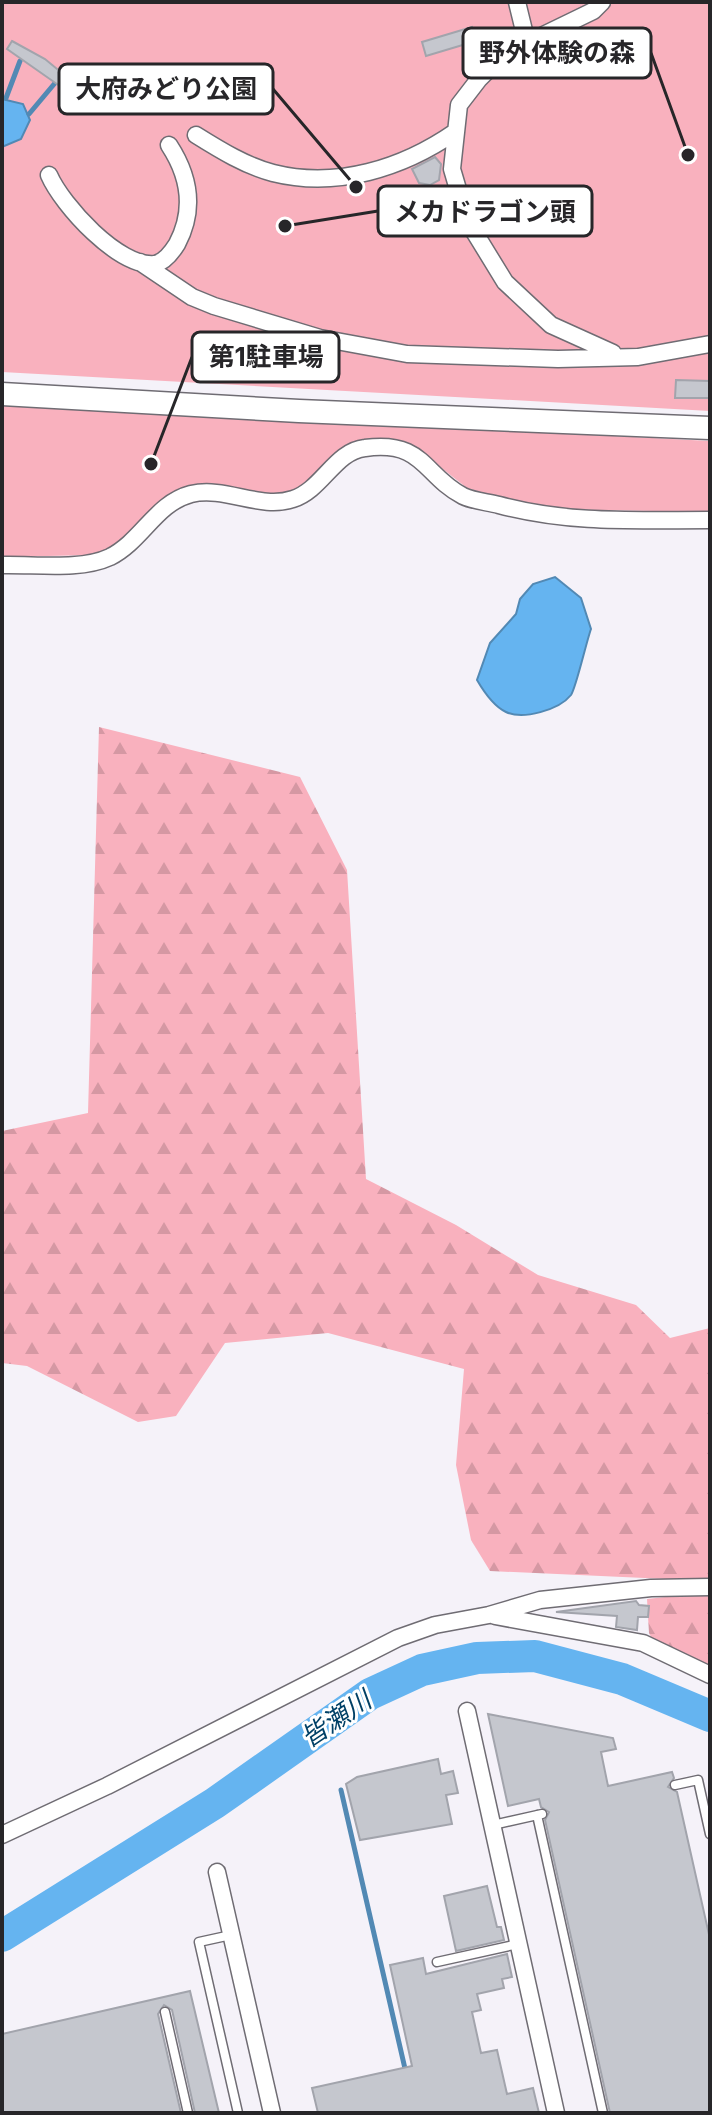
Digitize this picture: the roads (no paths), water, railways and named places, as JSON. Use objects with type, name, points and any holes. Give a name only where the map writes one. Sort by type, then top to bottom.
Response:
[{"type":"street","points":[[517,2],[527,43]]},
{"type":"street","points":[[602,2],[593,11],[527,43],[492,66],[479,79],[459,105],[452,169],[459,201],[476,238],[522,302],[551,325],[618,355]]},
{"type":"street","points":[[196,135],[249,165],[275,174],[316,177],[356,175],[398,164],[455,132]]},
{"type":"street","points":[[140,262],[162,261],[173,250],[186,225],[189,193],[179,159],[169,145]]},
{"type":"street","points":[[49,175],[68,207],[97,235],[192,297],[320,338],[407,354],[558,359],[618,355],[638,357],[710,344]]},
{"type":"street","points":[[2,394],[299,411],[710,428]]},
{"type":"street","points":[[2,565],[91,563],[110,557],[125,548],[169,504],[188,495],[215,490],[274,503],[290,500],[311,492],[350,452],[366,447],[410,450],[463,496],[536,515],[571,520],[710,520]]},
{"type":"street","points":[[2,1835],[107,1786],[398,1638],[435,1625],[489,1615],[540,1600],[651,1588],[710,1587]]},
{"type":"street","points":[[489,1615],[643,1643],[710,1675]]},
{"type":"street","points":[[467,1711],[556,2113]]},
{"type":"street","points":[[217,1872],[272,2113]]},
{"type":"lane","points":[[675,1785],[698,1780],[710,1834]]},
{"type":"lane","points":[[492,1826],[540,1815],[603,2113]]},
{"type":"lane","points":[[231,1935],[199,1942],[238,2113]]},
{"type":"lane","points":[[437,1962],[518,1944]]},
{"type":"lane","points":[[165,2012],[188,2113]]},
{"type":"water","points":[[2,99],[23,104],[30,120],[21,139],[2,147]]},
{"type":"water","points":[[555,577],[581,598],[591,629],[573,691],[558,705],[540,712],[522,715],[506,712],[493,702],[477,680],[490,643],[516,614],[520,599],[533,584]]},
{"type":"waterway","points":[[6,98],[20,61]]},
{"type":"waterway","points":[[29,114],[55,83]]},
{"type":"waterway","name":"皆瀬川","points":[[2,1936],[215,1803],[370,1694],[422,1670],[477,1658],[535,1656],[622,1679],[710,1716]]},
{"type":"waterway","points":[[341,1790],[406,2073]]},
{"type":"place","name":"野外体験の森","points":[[688,155]]},
{"type":"place","name":"大府みどり公園","points":[[356,187]]},
{"type":"place","name":"メカドラゴン頭","points":[[285,226]]},
{"type":"place","name":"第1駐車場","points":[[151,464]]}]
